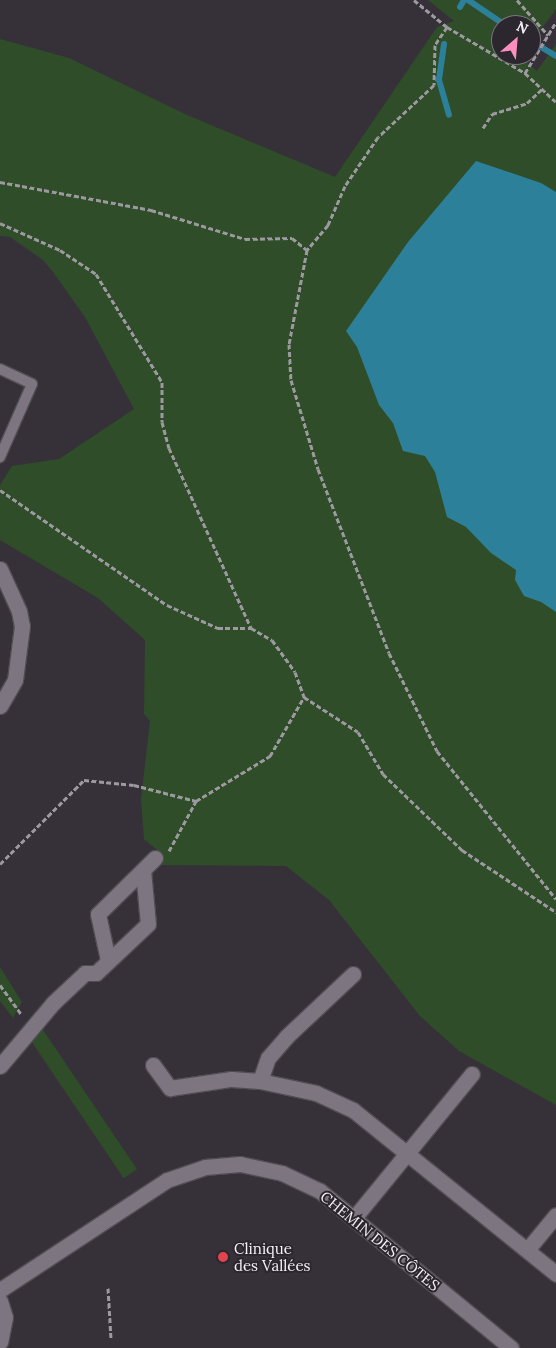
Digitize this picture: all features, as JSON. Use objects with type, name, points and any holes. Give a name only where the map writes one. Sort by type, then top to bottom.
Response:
[{"type":"street","points":[[0,569],[19,611],[22,626],[14,683],[0,706]]},
{"type":"street","points":[[108,960],[98,914],[155,858]]},
{"type":"street","points":[[0,1066],[31,1028],[85,973],[96,973],[148,924],[143,870]]},
{"type":"street","points":[[260,1081],[268,1058],[286,1037],[353,974]]},
{"type":"street","points":[[153,1065],[170,1088],[231,1080],[260,1081],[296,1086],[335,1101],[373,1123],[556,1274]]},
{"type":"street","points":[[354,1218],[472,1074]]},
{"type":"street","name":"CHEMIN DES CÔTES","points":[[0,1290],[167,1180],[205,1167],[240,1164],[282,1173],[320,1191],[511,1348]]},
{"type":"street","points":[[527,1250],[556,1215]]},
{"type":"street","points":[[0,1301],[5,1324],[0,1342]]},
{"type":"lane","points":[[0,369],[32,384],[0,457]]},
{"type":"path","points":[[414,0],[447,27],[525,73],[556,102]]},
{"type":"path","points":[[517,0],[548,35]]},
{"type":"path","points":[[525,73],[548,35],[554,30],[556,22]]},
{"type":"path","points":[[447,27],[435,45],[434,85],[378,138],[345,186],[328,225],[307,250],[289,344],[291,380],[324,485],[389,653],[437,751],[556,899]]},
{"type":"path","points":[[483,128],[492,114],[527,103],[543,88]]},
{"type":"path","points":[[0,182],[151,210],[245,239],[292,238],[307,250]]},
{"type":"path","points":[[0,223],[60,250],[96,274],[162,382],[162,422],[169,448],[250,628]]},
{"type":"path","points":[[0,490],[167,605],[218,628],[250,628],[272,640],[295,672],[304,697],[358,732],[383,774],[462,850],[556,912]]},
{"type":"path","points":[[155,858],[169,851],[196,801],[270,756],[304,697]]},
{"type":"path","points":[[0,864],[84,780],[134,785],[196,801]]},
{"type":"path","points":[[0,985],[31,1028]]},
{"type":"path","points":[[108,1288],[111,1338]]},
{"type":"green space","points":[[428,0],[556,0],[556,9],[541,29],[541,15],[491,15],[491,65],[530,65],[537,71],[556,44],[556,1105],[459,1051],[420,1016],[329,900],[286,866],[160,865],[157,850],[144,839],[141,799],[150,721],[144,714],[145,640],[98,598],[0,540],[0,485],[12,466],[59,459],[134,409],[85,317],[53,272],[43,260],[10,237],[0,236],[0,39],[69,58],[187,115],[335,177],[437,27],[454,21]]},
{"type":"green space","points":[[0,967],[22,1002],[13,1018],[0,1001]]},
{"type":"green space","points":[[43,1030],[137,1169],[124,1178],[30,1039]]},
{"type":"water","points":[[476,161],[541,183],[556,192],[556,612],[541,602],[524,596],[515,580],[516,570],[491,553],[466,527],[447,517],[435,472],[425,456],[403,451],[393,423],[379,405],[357,347],[346,331],[408,242]]},
{"type":"waterway","points":[[460,7],[464,0]]},
{"type":"waterway","points":[[468,0],[491,16]]},
{"type":"waterway","points":[[444,44],[439,80],[449,115]]},
{"type":"waterway","points":[[541,47],[556,56]]},
{"type":"place","name":"Clinique des Vallées","points":[[223,1257]]}]
